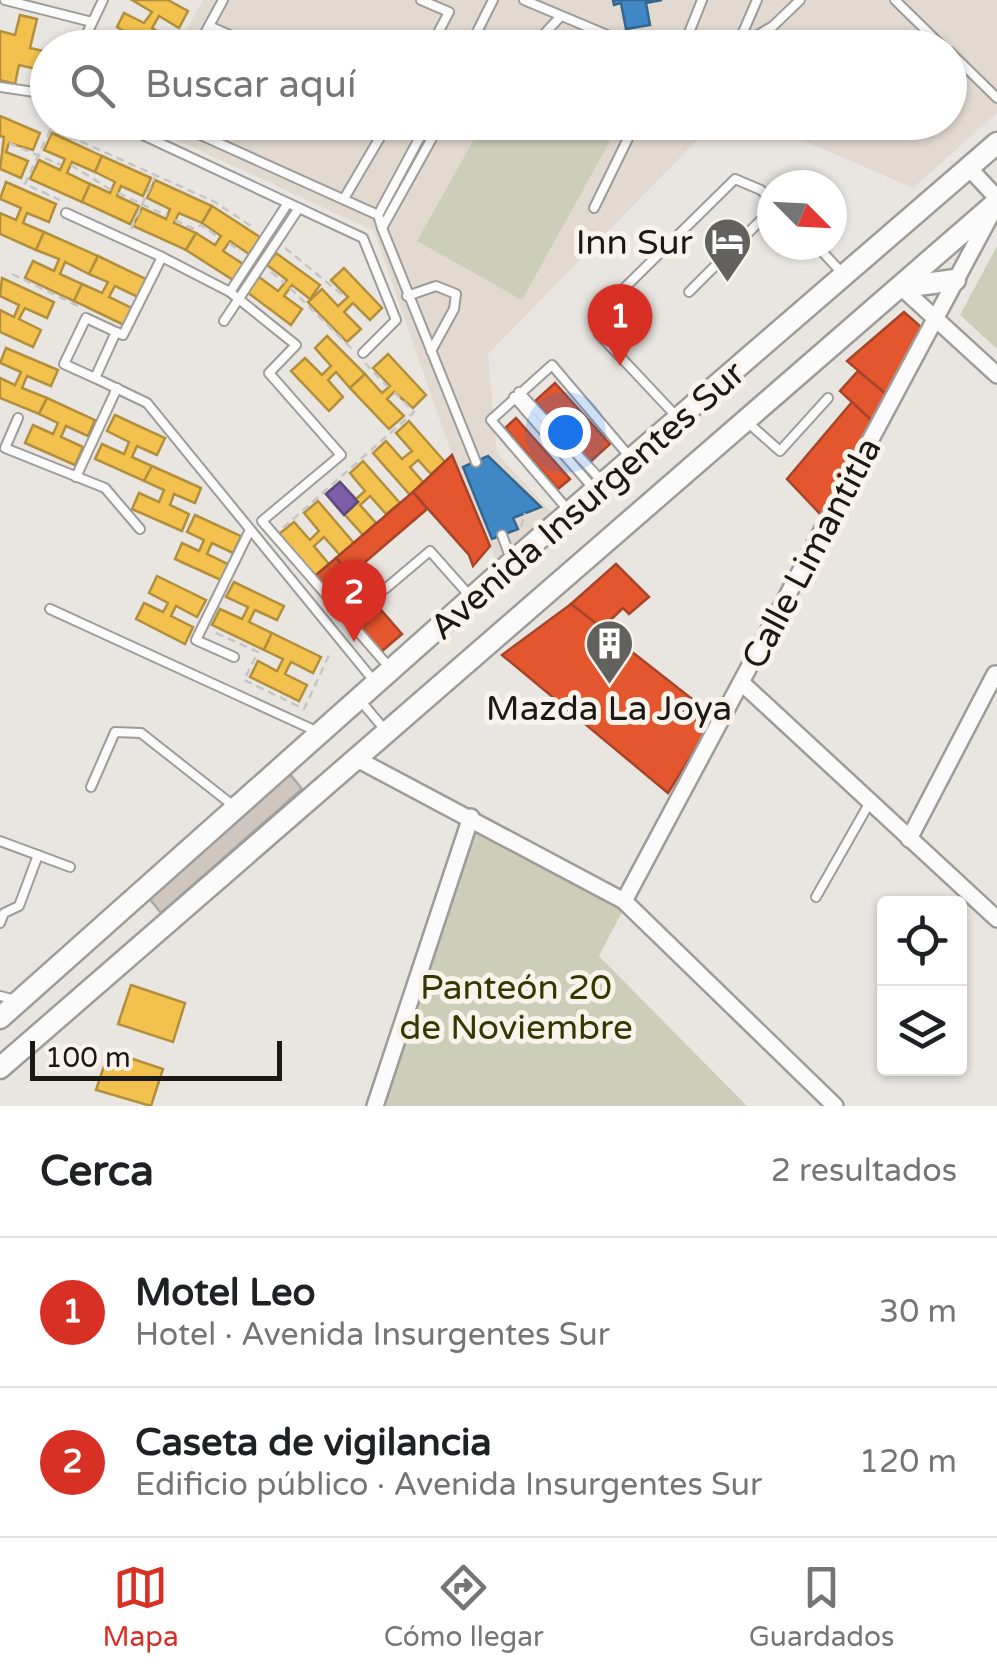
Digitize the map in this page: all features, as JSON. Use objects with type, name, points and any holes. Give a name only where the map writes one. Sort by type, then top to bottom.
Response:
[{"type":"main road","name":"Avenida Insurgentes Sur","points":[[0,1018],[10,999],[997,143]]},
{"type":"main road","name":"Avenida Insurgentes Sur","points":[[1,1067],[997,201]]},
{"type":"main road","points":[[901,287],[955,280]]},
{"type":"street","points":[[969,168],[997,201]]},
{"type":"street","name":"Calle Limantitla","points":[[624,902],[997,201]]},
{"type":"street","points":[[901,287],[997,375]]},
{"type":"street","points":[[910,839],[995,674]]},
{"type":"street","points":[[743,684],[910,839],[993,908]]},
{"type":"street","points":[[355,758],[624,902],[836,1106]]},
{"type":"street","points":[[375,1106],[470,817]]},
{"type":"lane","points":[[5,0],[92,22]]},
{"type":"lane","points":[[88,30],[103,0]]},
{"type":"lane","points":[[208,30],[223,0]]},
{"type":"lane","points":[[421,0],[449,12],[440,30]]},
{"type":"lane","points":[[478,30],[494,0]]},
{"type":"lane","points":[[524,0],[595,30]]},
{"type":"lane","points":[[690,30],[702,0]]},
{"type":"lane","points":[[744,30],[757,0]]},
{"type":"lane","points":[[766,30],[800,0]]},
{"type":"lane","points":[[895,0],[926,30]]},
{"type":"lane","points":[[548,30],[562,16]]},
{"type":"lane","points":[[210,26],[219,30]]},
{"type":"lane","points":[[967,69],[997,98]]},
{"type":"lane","points":[[0,87],[30,91]]},
{"type":"lane","points":[[154,140],[363,238],[396,320],[364,353]]},
{"type":"lane","points":[[213,140],[378,215],[476,462]]},
{"type":"lane","points":[[345,197],[378,140]]},
{"type":"lane","points":[[378,215],[418,140]]},
{"type":"lane","points":[[382,228],[431,140]]},
{"type":"lane","points":[[594,208],[627,140]]},
{"type":"lane","points":[[680,420],[599,334],[601,312],[735,180],[757,188]]},
{"type":"lane","points":[[230,292],[288,203]]},
{"type":"lane","points":[[224,321],[299,208]]},
{"type":"lane","points":[[66,213],[230,292],[296,345],[269,373],[341,454],[262,521],[384,677]]},
{"type":"lane","points":[[689,292],[757,221]]},
{"type":"lane","points":[[162,258],[123,335],[86,318],[64,364],[147,402],[249,532],[384,677]]},
{"type":"lane","points":[[830,260],[845,276]]},
{"type":"lane","points":[[407,296],[436,286],[456,294],[454,309],[431,351]]},
{"type":"lane","points":[[95,378],[116,332]]},
{"type":"lane","points":[[570,512],[492,420],[516,395],[552,365],[632,460]]},
{"type":"lane","points":[[76,477],[117,388]]},
{"type":"lane","points":[[516,395],[600,487]]},
{"type":"lane","points":[[746,421],[780,451],[828,398]]},
{"type":"lane","points":[[18,418],[5,448],[105,488],[140,529]]},
{"type":"lane","points":[[234,657],[196,640],[249,532]]},
{"type":"lane","points":[[502,535],[512,562]]},
{"type":"lane","points":[[385,589],[430,551],[472,598]]},
{"type":"lane","points":[[50,609],[320,733]]},
{"type":"lane","points":[[359,699],[386,730]]},
{"type":"lane","points":[[92,788],[115,732],[141,733],[235,807]]},
{"type":"lane","points":[[816,897],[870,802]]},
{"type":"lane","points":[[0,841],[70,867]]},
{"type":"lane","points":[[0,923],[2,909],[18,906],[38,855]]},
{"type":"path","points":[[9,143],[61,166]]},
{"type":"path","points":[[71,165],[111,190]]},
{"type":"path","points":[[129,233],[156,176]]},
{"type":"path","points":[[118,193],[167,216]]},
{"type":"path","points":[[175,220],[194,229],[201,225],[220,238]]},
{"type":"path","points":[[280,244],[345,297]]},
{"type":"path","points":[[12,274],[91,312]]},
{"type":"path","points":[[290,288],[388,388]]},
{"type":"shaded area","points":[[203,0],[997,0],[997,113],[967,140],[967,30],[186,30]]},
{"type":"shaded area","points":[[177,140],[697,140],[488,354],[497,453],[553,514],[496,561],[452,455],[374,231]]},
{"type":"shaded area","points":[[802,140],[967,140],[913,188]]},
{"type":"green space","points":[[473,140],[611,140],[522,300],[417,241]]},
{"type":"green space","points":[[997,246],[997,349],[960,315]]},
{"type":"green space","name":"Panteón 20 de Noviembre","points":[[472,825],[624,908],[599,956],[747,1106],[379,1106]]},
{"type":"building: Viviendas","points":[[132,0],[168,0],[188,11],[179,28],[159,16],[152,28],[155,30],[117,27],[124,13],[144,23],[152,12]]},
{"type":"building: Viviendas","points":[[20,15],[37,19],[34,30],[30,30],[30,68],[19,65],[15,84],[0,80],[0,31],[15,35]]},
{"type":"building: Viviendas","points":[[0,116],[30,129],[30,140],[37,140],[33,150],[9,143],[6,152],[28,161],[21,178],[0,169],[4,137],[0,136]]},
{"type":"building: Viviendas","points":[[49,140],[67,140],[102,156],[95,172],[72,162],[67,173],[90,184],[82,202],[30,179],[39,160],[60,170],[65,159],[44,150]]},
{"type":"building: Viviendas","points":[[102,156],[151,178],[143,196],[121,186],[117,196],[139,206],[130,224],[82,202],[90,184],[110,193],[115,182],[95,172]]},
{"type":"building: Viviendas","points":[[155,180],[212,206],[202,223],[179,213],[174,223],[196,233],[186,250],[133,226],[142,208],[166,219],[170,209],[147,198]]},
{"type":"building: Viviendas","points":[[6,182],[56,204],[49,222],[27,213],[23,223],[44,232],[36,250],[0,234],[0,213],[16,220],[21,208],[0,199]]},
{"type":"building: Viviendas","points":[[212,206],[260,237],[249,254],[230,241],[223,251],[243,264],[233,280],[186,250],[196,233],[215,245],[221,236],[202,223]]},
{"type":"building: Viviendas","points":[[44,232],[98,256],[89,274],[65,262],[60,274],[82,284],[74,301],[25,278],[33,261],[54,271],[59,259],[36,250]]},
{"type":"building: Viviendas","points":[[276,253],[320,285],[310,299],[292,285],[284,296],[302,309],[291,325],[247,292],[259,277],[278,291],[287,280],[267,265]]},
{"type":"building: Viviendas","points":[[98,256],[146,279],[138,297],[115,286],[109,297],[132,308],[124,325],[74,301],[82,284],[102,293],[108,282],[89,274]]},
{"type":"building: Viviendas","points":[[344,268],[382,308],[370,320],[353,303],[344,312],[361,329],[347,342],[308,302],[322,289],[338,306],[348,297],[331,280]]},
{"type":"building: Viviendas","points":[[2,278],[54,302],[47,318],[25,308],[19,319],[41,330],[33,347],[0,332],[0,310],[14,317],[19,305],[0,296]]},
{"type":"building: Viviendas","points":[[327,336],[365,374],[350,388],[336,372],[328,380],[343,397],[329,411],[291,371],[305,358],[322,375],[331,366],[315,348]]},
{"type":"building: Viviendas","points":[[6,348],[58,370],[51,386],[27,376],[22,388],[47,398],[39,414],[0,398],[0,378],[15,385],[21,372],[0,363]]},
{"type":"building: Viviendas","points":[[388,354],[426,395],[413,408],[394,392],[387,399],[404,416],[389,429],[350,388],[365,374],[382,393],[390,386],[373,368]]},
{"type":"building: Viviendas","points":[[47,398],[95,420],[88,436],[66,426],[61,437],[83,447],[75,465],[25,443],[33,425],[53,434],[58,423],[39,414]]},
{"type":"building: Viviendas","points":[[115,415],[165,438],[157,455],[137,446],[132,457],[152,466],[144,481],[95,459],[102,444],[124,454],[129,442],[107,431]]},
{"type":"building: Viviendas","points":[[409,421],[445,462],[431,474],[418,460],[410,467],[423,482],[410,495],[373,453],[386,441],[402,459],[412,451],[396,433]]},
{"type":"building: Viviendas","points":[[363,461],[400,503],[386,514],[370,496],[360,505],[376,523],[363,535],[326,494],[340,482],[356,499],[365,491],[350,473]]},
{"type":"building: Viviendas","points":[[152,466],[201,488],[195,503],[174,494],[170,505],[189,514],[182,531],[132,509],[139,493],[159,502],[164,490],[144,481]]},
{"type":"building: Viviendas","points":[[318,501],[354,543],[340,555],[324,537],[314,546],[329,564],[315,576],[279,534],[294,522],[310,540],[319,531],[304,513]]},
{"type":"building: Viviendas","points":[[195,515],[241,536],[233,553],[212,543],[207,554],[228,564],[221,580],[175,559],[182,543],[199,551],[204,540],[187,532]]},
{"type":"building: Viviendas","points":[[157,576],[206,600],[197,617],[176,606],[171,616],[193,627],[185,644],[136,619],[144,603],[163,612],[168,603],[149,593]]},
{"type":"building: Viviendas","points":[[234,582],[284,606],[277,620],[255,610],[249,622],[272,633],[264,650],[212,625],[220,609],[242,619],[248,607],[226,597]]},
{"type":"building: Viviendas","points":[[272,633],[321,657],[313,673],[291,662],[285,674],[307,685],[299,701],[250,677],[258,661],[277,671],[283,659],[264,650]]},
{"type":"building: Viviendas","points":[[131,985],[185,1003],[173,1042],[118,1024]]},
{"type":"building: Viviendas","points":[[109,1051],[163,1069],[151,1106],[96,1090]]},
{"type":"building: Comercios","points":[[904,312],[921,327],[887,395],[847,361]]},
{"type":"building: Comercios","points":[[858,371],[887,395],[873,422],[840,391]]},
{"type":"building: Comercios","points":[[555,383],[610,444],[589,463],[535,401]]},
{"type":"building: Comercios","points":[[852,402],[873,422],[823,517],[787,479]]},
{"type":"building: Comercios","points":[[516,418],[570,479],[558,489],[505,428]]},
{"type":"building: Comercios","points":[[452,455],[490,546],[473,566],[469,555],[413,492]]},
{"type":"building: Comercios","points":[[413,492],[427,509],[350,575],[336,558]]},
{"type":"building: Comercios","points":[[336,558],[402,634],[381,652],[315,576]]},
{"type":"building: Comercios","points":[[616,564],[649,597],[629,614],[623,608],[602,628],[571,604]]},
{"type":"building: Comercios","name":"Mazda La Joya","points":[[571,604],[715,717],[668,793],[502,655]]},
{"type":"building: Oficinas","points":[[340,482],[358,502],[344,515],[326,494]]},
{"type":"building: Escuelas","points":[[613,0],[662,0],[646,3],[650,25],[626,29],[621,3],[614,5]]},
{"type":"building: Escuelas","points":[[488,456],[541,507],[513,518],[518,529],[492,539],[463,467]]},
{"type":"building: Otros","points":[[289,773],[302,789],[161,913],[148,897]]},
{"type":"place","name":"Inn Sur","points":[[728,284]]},
{"type":"place","name":"Motel Leo","points":[[620,366]]},
{"type":"place","name":"Caseta de vigilancia","points":[[354,642]]},
{"type":"place","name":"Mazda La Joya","points":[[609,686]]}]
